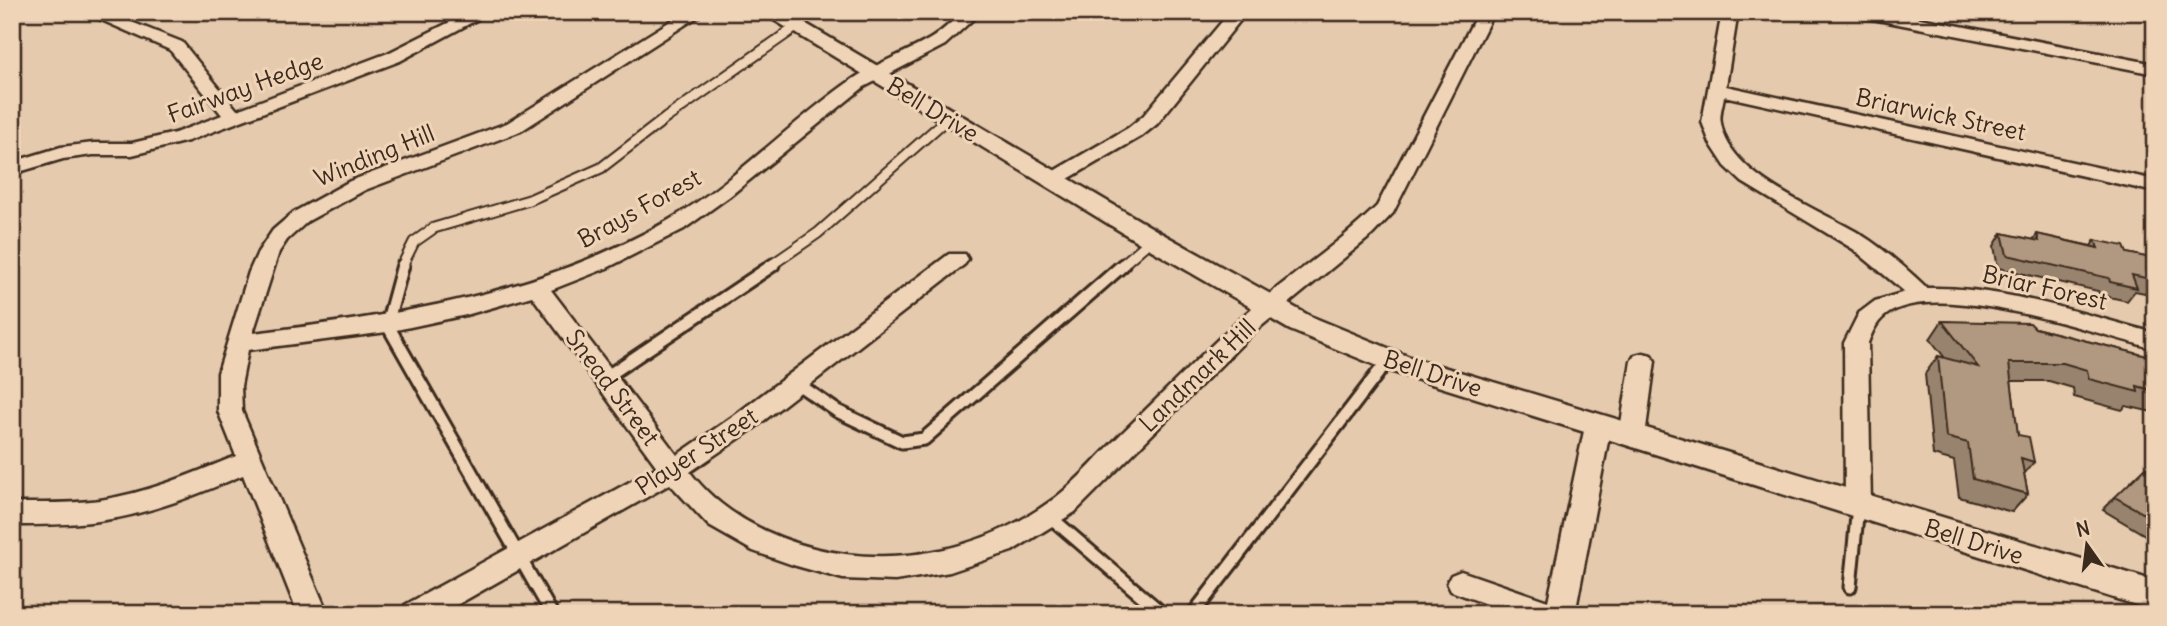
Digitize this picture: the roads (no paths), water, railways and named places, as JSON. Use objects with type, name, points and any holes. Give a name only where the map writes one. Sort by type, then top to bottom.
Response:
[{"type":"street","points":[[91,12],[176,46],[233,117]]},
{"type":"street","name":"Fairway Hedge","points":[[12,168],[61,153],[155,145],[394,57],[483,12]]},
{"type":"street","name":"Winding Hill","points":[[313,614],[230,411],[227,394],[229,371],[265,258],[279,236],[305,213],[351,188],[484,141],[514,127],[697,12]]},
{"type":"street","name":"Bell Drive","points":[[771,12],[1152,239],[1339,341],[1388,360],[1598,426],[2155,596]]},
{"type":"street","name":"Brays Forest","points":[[238,343],[387,324],[466,307],[537,287],[599,264],[677,224],[723,192],[840,96],[875,74],[939,41],[973,12]]},
{"type":"street","points":[[1054,179],[1135,132],[1150,120],[1239,12]]},
{"type":"street","name":"Landmark Hill","points":[[793,554],[843,567],[895,569],[923,566],[1002,543],[1066,504],[1269,305],[1365,230],[1386,209],[1486,12]]},
{"type":"street","points":[[1730,12],[1710,122],[1714,138],[1725,155],[1743,173],[1767,190],[1853,239],[1892,267],[1922,295]]},
{"type":"street","points":[[1861,12],[2155,69]]},
{"type":"street","name":"Briarwick Street","points":[[1716,89],[2155,186]]},
{"type":"street","name":"Player Street","points":[[415,614],[675,469],[957,259]]},
{"type":"street","name":"Snead Street","points":[[537,287],[687,488],[719,519],[762,543],[793,554]]},
{"type":"street","name":"Briar Forest","points":[[1858,505],[1856,343],[1867,318],[1883,306],[1922,295],[1960,294],[2003,302],[2155,341]]},
{"type":"street","points":[[1632,436],[1643,361]]},
{"type":"street","points":[[1560,614],[1598,426]]},
{"type":"street","points":[[12,514],[112,509],[150,500],[251,461]]},
{"type":"street","points":[[1461,583],[1549,614]]},
{"type":"lane","points":[[552,614],[387,324],[403,264],[414,242],[434,228],[529,200],[601,168],[666,118],[796,27]]},
{"type":"lane","points":[[606,377],[818,233],[948,118]]},
{"type":"lane","points":[[795,382],[837,411],[902,442],[924,439],[1152,239]]},
{"type":"lane","points":[[1192,614],[1320,452],[1388,360]]},
{"type":"lane","points":[[1850,587],[1858,505]]},
{"type":"lane","points":[[1049,516],[1163,614]]}]
